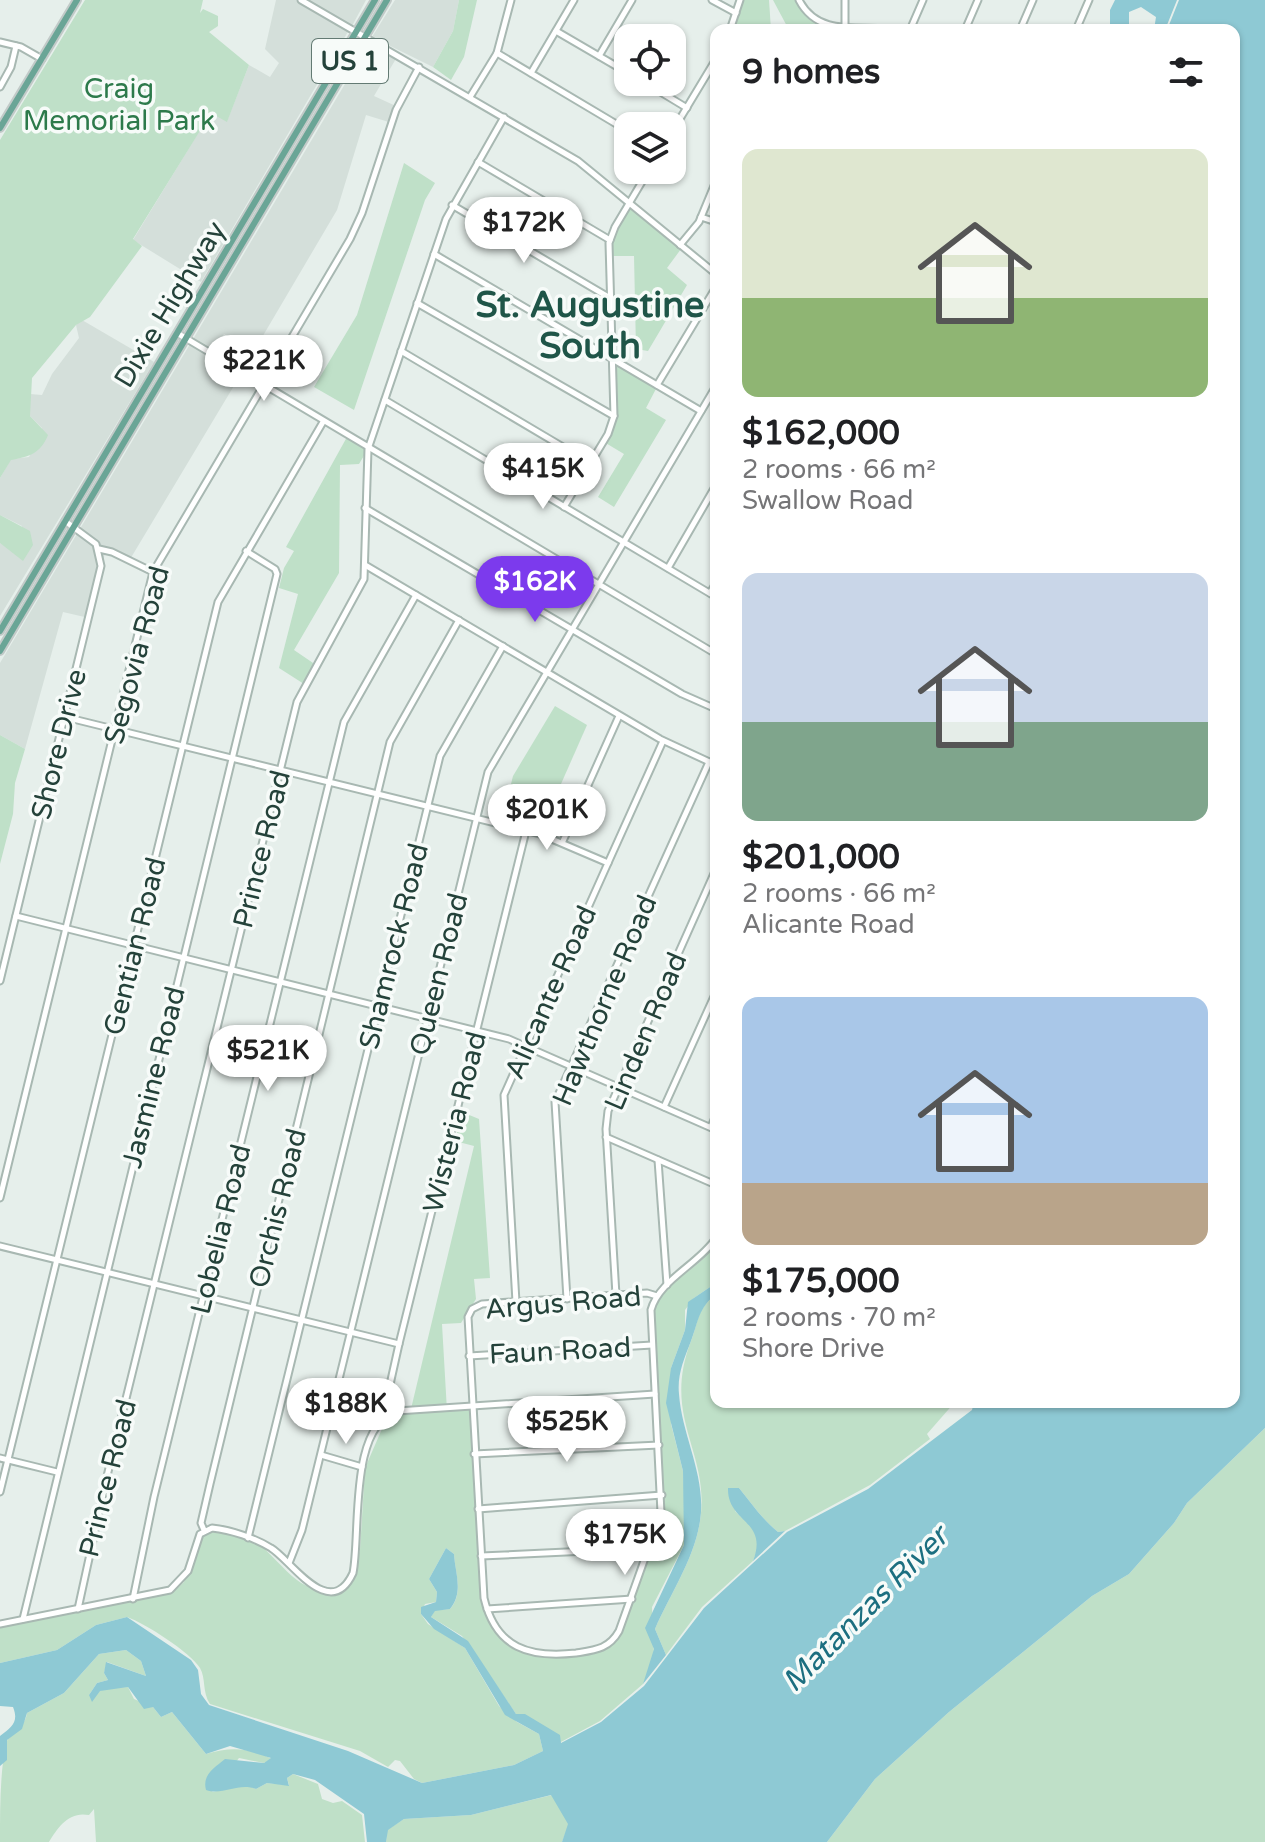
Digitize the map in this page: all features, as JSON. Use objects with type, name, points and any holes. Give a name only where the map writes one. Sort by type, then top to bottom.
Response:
[{"type":"main road","points":[[0,128],[77,0]]},
{"type":"main road","name":"Dixie Highway","points":[[0,631],[375,0]]},
{"type":"main road","name":"US 1","points":[[0,651],[387,0]]},
{"type":"main road","points":[[263,190],[271,195]]},
{"type":"main road","points":[[123,425],[130,430]]},
{"type":"street","points":[[301,0],[578,161],[710,269]]},
{"type":"street","points":[[470,97],[497,53],[511,0]]},
{"type":"street","points":[[531,73],[574,0]]},
{"type":"street","points":[[599,56],[632,0]]},
{"type":"street","points":[[712,0],[736,13]]},
{"type":"street","points":[[732,24],[740,0]]},
{"type":"street","points":[[799,0],[816,20],[830,24]]},
{"type":"street","points":[[845,0],[845,24]]},
{"type":"street","points":[[913,24],[923,0]]},
{"type":"street","points":[[968,24],[978,0]]},
{"type":"street","points":[[1023,24],[1033,0]]},
{"type":"street","points":[[1079,24],[1089,0]]},
{"type":"street","points":[[556,31],[614,65]]},
{"type":"street","points":[[0,42],[42,59]]},
{"type":"street","points":[[0,87],[11,67],[16,46]]},
{"type":"street","points":[[497,53],[614,123]]},
{"type":"street","name":"Segovia Road","points":[[0,1198],[153,572],[357,226],[396,110],[419,67]]},
{"type":"street","points":[[684,112],[710,69]]},
{"type":"street","points":[[667,96],[687,108]]},
{"type":"street","name":"Prince Road","points":[[78,1609],[77,1599],[300,693],[360,590],[365,565],[368,449],[452,205],[504,117]]},
{"type":"street","points":[[478,162],[610,240]]},
{"type":"street","points":[[564,507],[614,416],[610,240],[641,184]]},
{"type":"street","points":[[680,245],[701,217],[710,195]]},
{"type":"street","points":[[452,205],[610,298]]},
{"type":"street","points":[[701,217],[710,220]]},
{"type":"street","points":[[434,254],[701,411]]},
{"type":"street","points":[[657,385],[710,297]]},
{"type":"street","points":[[417,303],[614,416]]},
{"type":"street","points":[[177,333],[710,650]]},
{"type":"street","points":[[401,351],[590,463]]},
{"type":"street","name":"Queen Road","points":[[289,1563],[302,1530],[321,1455],[491,764],[710,396]]},
{"type":"street","points":[[385,400],[710,593]]},
{"type":"street","name":"Gentian Road","points":[[0,1492],[218,602],[323,422]]},
{"type":"street","points":[[668,568],[710,495]]},
{"type":"street","points":[[365,508],[682,694],[710,706]]},
{"type":"street","points":[[65,521],[99,549],[153,572]]},
{"type":"street","name":"Shore Drive","points":[[0,981],[100,571],[99,549]]},
{"type":"street","name":"Jasmine Road","points":[[23,1619],[277,574],[275,569],[246,551]]},
{"type":"street","points":[[365,565],[619,716],[663,741],[710,762]]},
{"type":"street","name":"Lobelia Road","points":[[133,1599],[132,1588],[350,706],[416,595]]},
{"type":"street","name":"Orchis Road","points":[[204,1530],[201,1523],[207,1496],[397,726],[459,620]]},
{"type":"street","name":"Shamrock Road","points":[[248,1538],[443,747],[503,646]]},
{"type":"street","points":[[563,841],[619,716]]},
{"type":"street","points":[[65,717],[526,831],[563,841],[608,863]]},
{"type":"street","name":"Alicante Road","points":[[516,1302],[504,1095],[663,741]]},
{"type":"street","name":"Hawthorne Road","points":[[567,1299],[554,1106],[710,769]]},
{"type":"street","name":"Wisteria Road","points":[[390,1414],[387,1398],[399,1344],[526,831]]},
{"type":"street","name":"Linden Road","points":[[616,1295],[606,1137],[608,1111],[710,882]]},
{"type":"street","points":[[16,916],[526,1045],[710,1127]]},
{"type":"street","points":[[664,1107],[710,1005]]},
{"type":"street","points":[[606,1137],[710,1182]]},
{"type":"street","points":[[658,1160],[667,1286]]},
{"type":"street","points":[[0,1246],[399,1344]]},
{"type":"street","points":[[472,1407],[487,1609],[498,1630],[514,1645],[530,1653],[548,1656],[607,1646],[618,1635],[659,1526],[662,1495],[651,1310],[657,1296],[710,1246]]},
{"type":"street","name":"Argus Road","points":[[472,1407],[468,1317],[472,1309],[482,1304],[616,1295],[657,1296]]},
{"type":"street","name":"Faun Road","points":[[469,1356],[652,1345]]},
{"type":"street","points":[[0,1624],[170,1590],[179,1584],[188,1571],[204,1530],[217,1528],[274,1550],[301,1579],[314,1587],[332,1589],[349,1581],[354,1568],[362,1467],[378,1425],[390,1414],[655,1394]]},
{"type":"street","points":[[474,1454],[659,1445]]},
{"type":"street","points":[[321,1455],[362,1467]]},
{"type":"street","points":[[0,1458],[57,1472]]},
{"type":"street","points":[[478,1509],[662,1495]]},
{"type":"street","points":[[481,1556],[651,1548]]},
{"type":"street","points":[[487,1609],[632,1599]]},
{"type":"shaded area","points":[[276,0],[296,0],[349,30],[201,282],[133,240],[211,112],[227,121],[249,65],[270,77],[279,63],[265,49]]},
{"type":"shaded area","points":[[306,0],[366,0],[352,26]]},
{"type":"shaded area","points":[[395,0],[459,0],[453,31],[433,67],[372,37]]},
{"type":"shaded area","points":[[370,42],[397,57],[374,96],[398,107],[392,123],[366,115],[337,210],[254,351],[224,334],[211,355],[241,374],[129,561],[106,549],[89,618],[63,612],[25,749],[0,735],[0,663]]},
{"type":"shaded area","points":[[82,320],[154,362],[0,616],[0,543],[17,553],[22,526],[0,515],[0,478],[11,459],[29,457],[42,428],[30,416],[30,394],[42,395],[52,374],[79,338],[76,325]]},
{"type":"green space","name":"Craig Memorial Park","points":[[85,0],[203,0],[200,13],[203,9],[218,16],[218,26],[209,32],[249,65],[227,122],[211,113],[133,239],[142,246],[90,317],[76,325],[32,378],[30,416],[48,435],[34,453],[11,460],[0,478],[0,140]]},
{"type":"green space","points":[[459,0],[477,0],[464,57],[451,80],[433,67],[453,31]]},
{"type":"green space","points":[[742,0],[769,0],[771,24],[733,24]]},
{"type":"green space","points":[[773,0],[801,0],[812,19],[827,24],[786,24]]},
{"type":"green space","points":[[404,163],[435,183],[425,200],[354,410],[314,387],[357,315]]},
{"type":"green space","points":[[629,204],[681,249],[667,268],[687,285],[648,351],[636,349],[634,256],[608,256],[609,239]]},
{"type":"green space","points":[[612,359],[658,385],[646,408],[666,420],[614,507],[598,497],[624,454],[604,442],[612,427]]},
{"type":"green space","points":[[347,437],[368,449],[359,464],[340,465],[339,573],[294,650],[316,665],[304,684],[279,668],[298,594],[279,588],[284,568],[294,551],[286,547]]},
{"type":"green space","points":[[0,515],[30,531],[33,545],[23,561],[0,543]]},
{"type":"green space","points":[[555,706],[587,725],[561,784],[537,807],[507,800],[513,776]]},
{"type":"green space","points":[[0,735],[25,749],[15,783],[13,814],[0,864]]},
{"type":"green space","points":[[462,1112],[479,1119],[490,1278],[474,1279],[476,1299],[461,1323],[442,1324],[447,1411],[474,1409],[482,1559],[491,1621],[507,1640],[541,1654],[605,1650],[620,1634],[661,1522],[664,1503],[654,1308],[667,1289],[710,1251],[710,1287],[694,1298],[685,1310],[685,1330],[671,1368],[671,1424],[683,1471],[684,1545],[652,1607],[654,1655],[643,1684],[600,1721],[559,1743],[540,1724],[516,1714],[462,1636],[431,1617],[435,1610],[450,1609],[457,1596],[454,1554],[446,1548],[429,1579],[437,1592],[436,1602],[425,1604],[421,1614],[428,1624],[465,1648],[499,1706],[517,1722],[539,1734],[543,1751],[514,1765],[422,1783],[414,1779],[400,1761],[395,1760],[388,1767],[360,1751],[210,1704],[202,1672],[195,1662],[167,1639],[127,1617],[96,1625],[57,1650],[0,1663],[0,1626],[174,1591],[184,1582],[204,1530],[218,1526],[231,1527],[244,1533],[309,1587],[332,1592],[354,1573],[360,1550],[365,1468],[388,1415],[410,1413],[474,1146],[455,1141]]},
{"type":"green space","points":[[710,1300],[710,1408],[950,1408],[927,1434],[930,1439],[870,1485],[785,1531],[778,1532],[772,1527],[739,1488],[735,1511],[755,1530],[759,1545],[753,1561],[702,1607],[666,1655],[655,1629],[693,1549],[700,1521],[702,1497],[699,1475],[681,1392],[683,1368],[704,1306]]},
{"type":"green space","points":[[1265,1428],[1265,1842],[827,1842],[875,1779],[949,1712],[1092,1596],[1129,1574],[1174,1523],[1187,1503]]},
{"type":"green space","points":[[126,1650],[141,1661],[146,1676],[107,1662],[104,1673],[108,1680],[97,1683],[89,1695],[107,1688],[128,1687],[134,1699],[153,1707],[161,1717],[172,1712],[206,1754],[239,1749],[272,1759],[264,1763],[239,1758],[212,1792],[247,1785],[256,1789],[267,1783],[289,1785],[287,1778],[293,1774],[318,1784],[322,1799],[333,1803],[342,1801],[362,1815],[365,1842],[96,1842],[94,1809],[89,1815],[76,1815],[65,1821],[49,1842],[0,1842],[1,1779],[8,1739],[24,1722],[27,1713],[64,1693],[99,1654]]},
{"type":"green space","points":[[552,1795],[569,1824],[562,1842],[386,1842],[387,1830],[404,1819],[471,1815]]},
{"type":"water","points":[[1115,0],[1177,0],[1167,24],[1155,24],[1156,17],[1141,7],[1129,12],[1129,24],[1110,24],[1110,10]]},
{"type":"water","name":"Matanzas River","points":[[1179,0],[1265,0],[1265,1428],[1187,1503],[1174,1523],[1129,1574],[1092,1596],[949,1712],[875,1779],[827,1842],[562,1842],[568,1824],[551,1795],[471,1815],[404,1819],[388,1830],[386,1842],[367,1842],[364,1814],[315,1780],[293,1774],[287,1778],[289,1786],[267,1783],[256,1789],[206,1790],[207,1776],[225,1759],[264,1763],[271,1758],[230,1746],[206,1754],[172,1712],[161,1717],[153,1707],[144,1709],[128,1687],[100,1691],[92,1702],[89,1695],[97,1683],[108,1680],[104,1673],[106,1662],[146,1676],[141,1661],[126,1650],[99,1654],[64,1693],[27,1713],[22,1729],[7,1740],[7,1760],[0,1766],[0,1736],[11,1727],[15,1717],[13,1707],[0,1706],[0,1663],[57,1650],[96,1625],[127,1617],[191,1660],[198,1670],[201,1694],[209,1705],[348,1751],[422,1783],[514,1765],[543,1751],[539,1734],[505,1715],[465,1648],[434,1629],[421,1614],[421,1607],[436,1602],[437,1592],[429,1579],[446,1548],[454,1554],[457,1596],[450,1609],[435,1611],[431,1617],[468,1641],[516,1714],[525,1714],[560,1735],[561,1743],[601,1722],[644,1686],[704,1608],[787,1532],[868,1489],[972,1408],[1240,1408],[1240,24],[1169,24]]},
{"type":"water","points":[[710,1287],[710,1301],[700,1315],[679,1380],[681,1410],[700,1489],[700,1521],[687,1563],[655,1629],[666,1655],[643,1684],[654,1649],[645,1628],[684,1545],[683,1471],[666,1403],[671,1368],[685,1330],[688,1302]]},
{"type":"water","points":[[728,1488],[739,1488],[772,1527],[778,1532],[785,1531],[753,1561],[756,1537],[729,1500]]},
{"type":"district","name":"St. Augustine South","points":[[590,324]]}]
